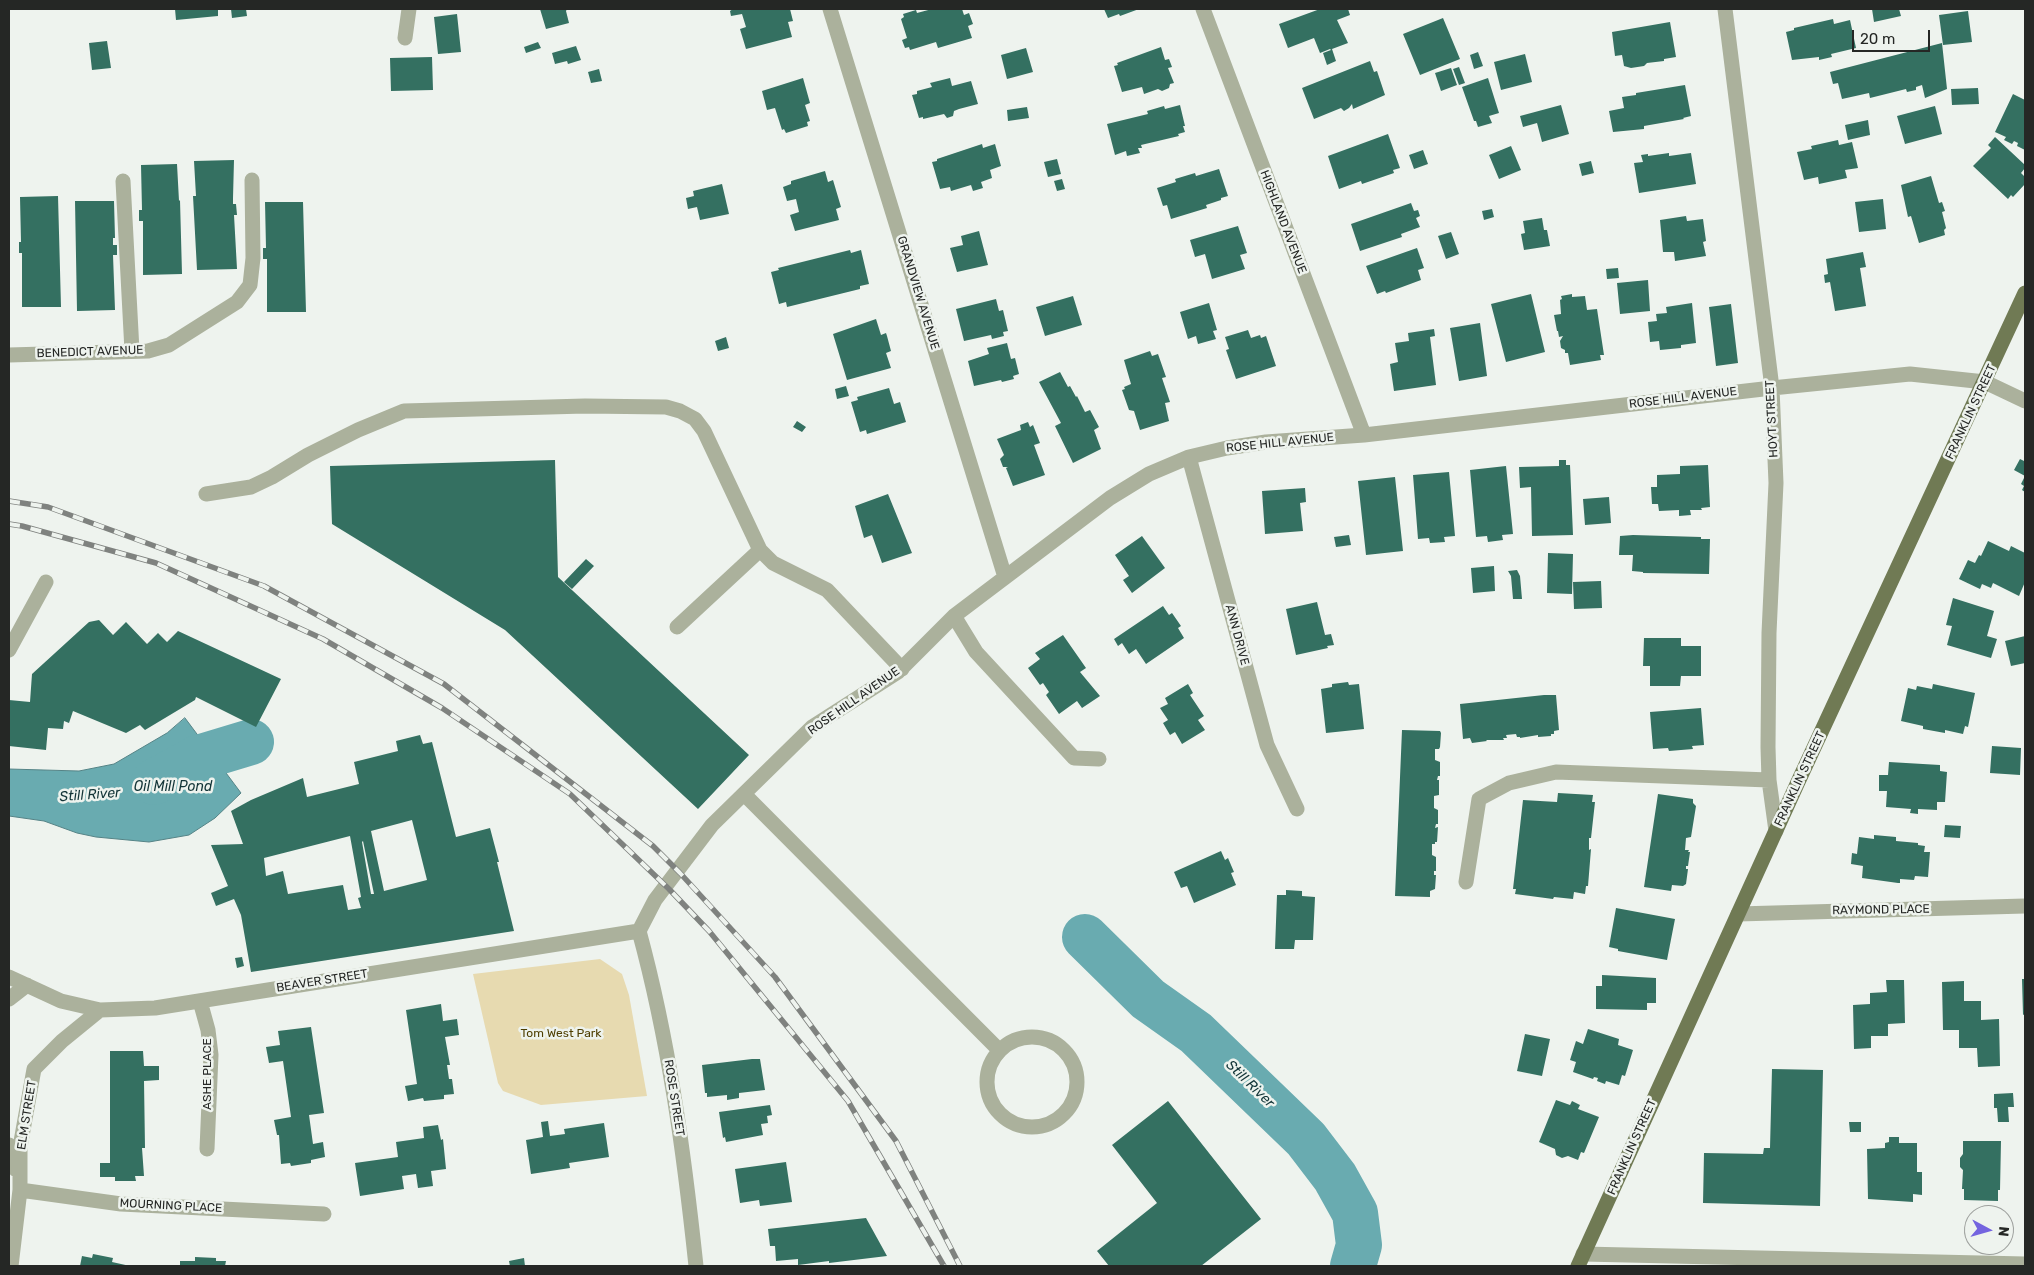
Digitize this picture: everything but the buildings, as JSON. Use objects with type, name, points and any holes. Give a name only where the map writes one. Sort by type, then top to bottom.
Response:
[{"type":"main road","name":"FRANKLIN STREET","points":[[1581,1260],[1776,831],[2025,293]]},
{"type":"street","points":[[405,38],[409,9]]},
{"type":"street","name":"GRANDVIEW AVENUE","points":[[830,9],[1005,577]]},
{"type":"street","name":"HIGHLAND AVENUE","points":[[1203,9],[1364,435]]},
{"type":"street","name":"HOYT STREET","points":[[1725,9],[1772,388],[1776,484],[1769,633],[1768,748],[1769,780],[1776,831]]},
{"type":"street","name":"BENEDICT AVENUE","points":[[9,355],[148,351],[169,345],[237,302],[250,286],[253,258],[252,180]]},
{"type":"street","points":[[123,181],[132,351]]},
{"type":"street","name":"ROSE HILL AVENUE","points":[[639,932],[655,900],[712,825],[812,727],[902,668],[954,616],[1110,498],[1149,474],[1189,457],[1227,448],[1256,444],[1364,435],[1910,374],[1985,382],[2025,401]]},
{"type":"street","points":[[206,494],[258,484],[272,478],[308,455],[404,410],[666,407],[680,410],[695,419],[704,431],[760,550],[774,562],[827,590],[902,668]]},
{"type":"street","name":"ANN DRIVE","points":[[1189,457],[1267,744],[1297,809]]},
{"type":"street","points":[[677,627],[760,550]]},
{"type":"street","points":[[9,650],[46,582]]},
{"type":"street","points":[[954,616],[976,652],[1074,758],[1099,759]]},
{"type":"street","points":[[1466,882],[1479,798],[1509,783],[1556,772],[1769,780]]},
{"type":"street","points":[[744,794],[999,1050]]},
{"type":"street","name":"RAYMOND PLACE","points":[[1738,914],[2025,906]]},
{"type":"street","name":"BEAVER STREET","points":[[9,977],[61,1001],[100,1010],[155,1008],[639,932]]},
{"type":"street","name":"ROSE STREET","points":[[639,932],[665,1042],[686,1174],[696,1266]]},
{"type":"street","points":[[9,999],[27,986]]},
{"type":"street","name":"ASHE PLACE","points":[[200,1001],[208,1030],[211,1055],[207,1149]]},
{"type":"street","name":"ELM STREET","points":[[11,1266],[20,1190],[20,1147],[34,1069],[100,1010]]},
{"type":"street","points":[[1029,1036],[1045,1038],[1058,1045],[1069,1056],[1076,1069],[1078,1084],[1075,1099],[1067,1112],[1056,1121],[1042,1127],[1027,1128],[1012,1124],[1000,1115],[991,1102],[987,1088],[987,1073],[999,1050],[1015,1040],[1029,1036]]},
{"type":"street","name":"ELM STREET","points":[[9,1145],[20,1190]]},
{"type":"street","name":"MOURNING PLACE","points":[[20,1190],[121,1204],[324,1214]]},
{"type":"street","points":[[1581,1260],[2025,1264]]},
{"type":"green space","name":"Tom West Park","points":[[600,959],[622,974],[629,995],[647,1096],[541,1105],[503,1091],[498,1083],[473,974]]},
{"type":"water","name":"Oil Mill Pond","points":[[185,718],[241,793],[215,818],[189,835],[149,842],[96,837],[77,833],[44,821],[9,816],[9,769],[79,771],[114,764],[167,733]]},
{"type":"waterway","name":"Still River","points":[[154,782],[198,758],[251,742]]},
{"type":"waterway","name":"Still River","points":[[1085,937],[1148,999],[1196,1033],[1306,1139],[1335,1177],[1355,1213],[1359,1245],[1353,1266]]},
{"type":"railway","points":[[9,501],[48,507],[264,586],[444,684],[653,846],[775,977],[896,1141],[960,1266]]},
{"type":"railway","points":[[9,524],[156,563],[323,639],[442,708],[570,794],[669,889],[709,931],[848,1101],[944,1266]]}]
